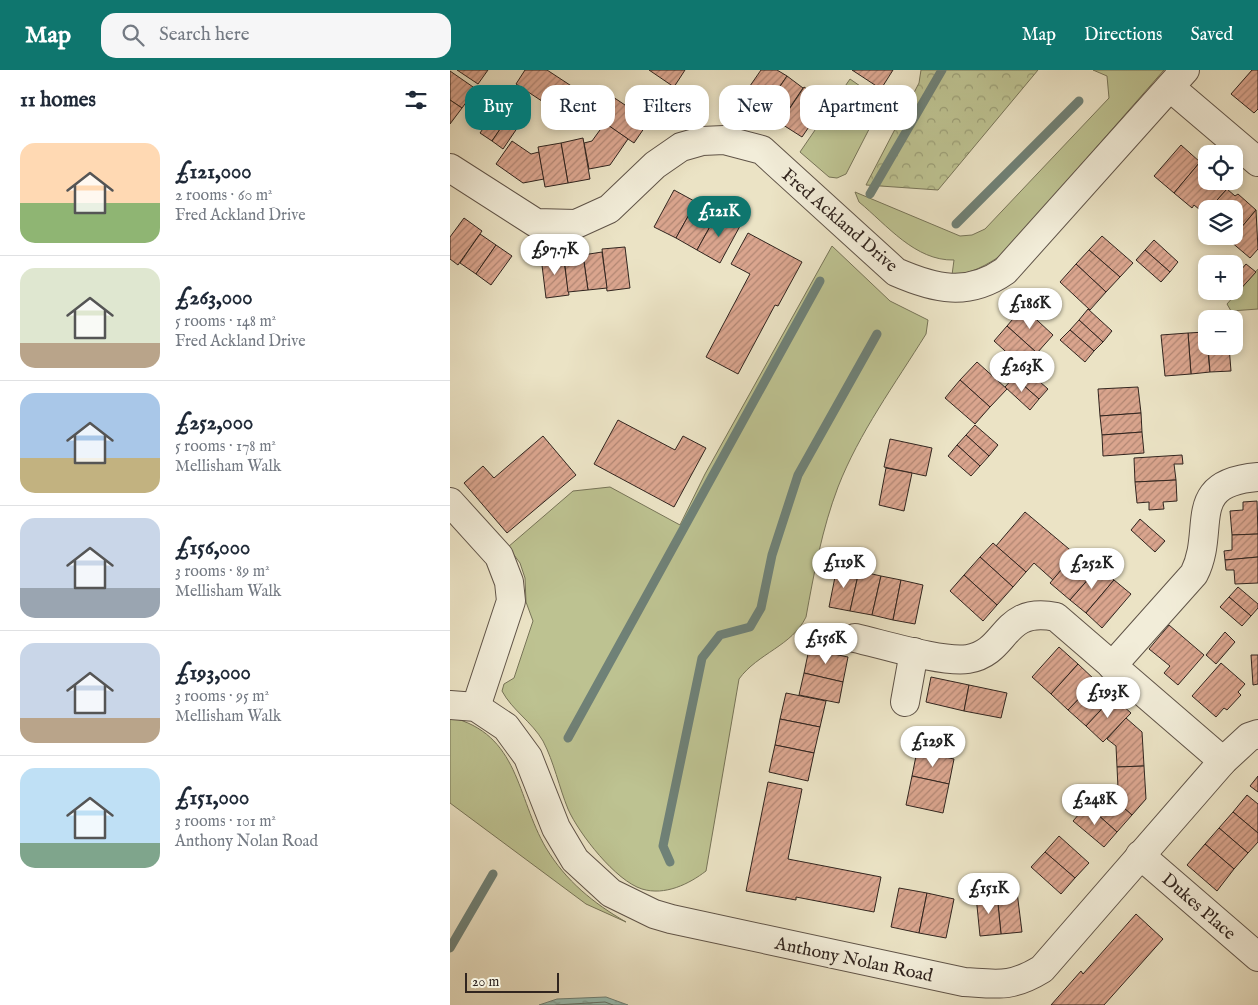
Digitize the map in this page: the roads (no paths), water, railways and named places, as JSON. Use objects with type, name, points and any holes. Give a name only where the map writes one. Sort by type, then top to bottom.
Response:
[{"type":"street","points":[[1178,79],[1258,162]]},
{"type":"street","name":"Fred Ackland Drive","points":[[454,180],[536,223],[576,224],[609,209],[655,165],[681,147],[702,141],[724,140],[762,150],[896,272],[919,282],[941,287],[974,288],[991,281],[1005,271],[1178,79]]},
{"type":"street","points":[[1112,666],[1194,574],[1200,561],[1204,516],[1212,496],[1219,488],[1230,482],[1258,477]]},
{"type":"street","points":[[450,502],[499,556],[509,582],[510,601],[463,706]]},
{"type":"street","points":[[855,638],[914,652],[957,659],[975,657],[986,652],[1016,622],[1028,616],[1041,614],[1056,617],[1223,761]]},
{"type":"street","points":[[905,702],[914,652]]},
{"type":"street","name":"Anthony Nolan Road","points":[[463,706],[506,727],[528,757],[556,828],[575,860],[611,893],[654,914],[700,926],[964,982],[1005,985],[1026,979],[1042,969],[1223,761],[1249,737],[1258,734]]},
{"type":"street","name":"Dukes Place","points":[[1140,855],[1258,957]]},
{"type":"water","points":[[606,997],[628,1005],[539,1005],[557,999]]},
{"type":"waterway","points":[[870,194],[942,70]]},
{"type":"waterway","points":[[956,224],[1079,101]]},
{"type":"waterway","points":[[568,738],[820,281]]},
{"type":"waterway","points":[[670,862],[663,846],[702,658],[720,635],[750,627],[761,608],[772,555],[798,475],[877,334]]},
{"type":"waterway","points":[[450,948],[493,874]]}]
